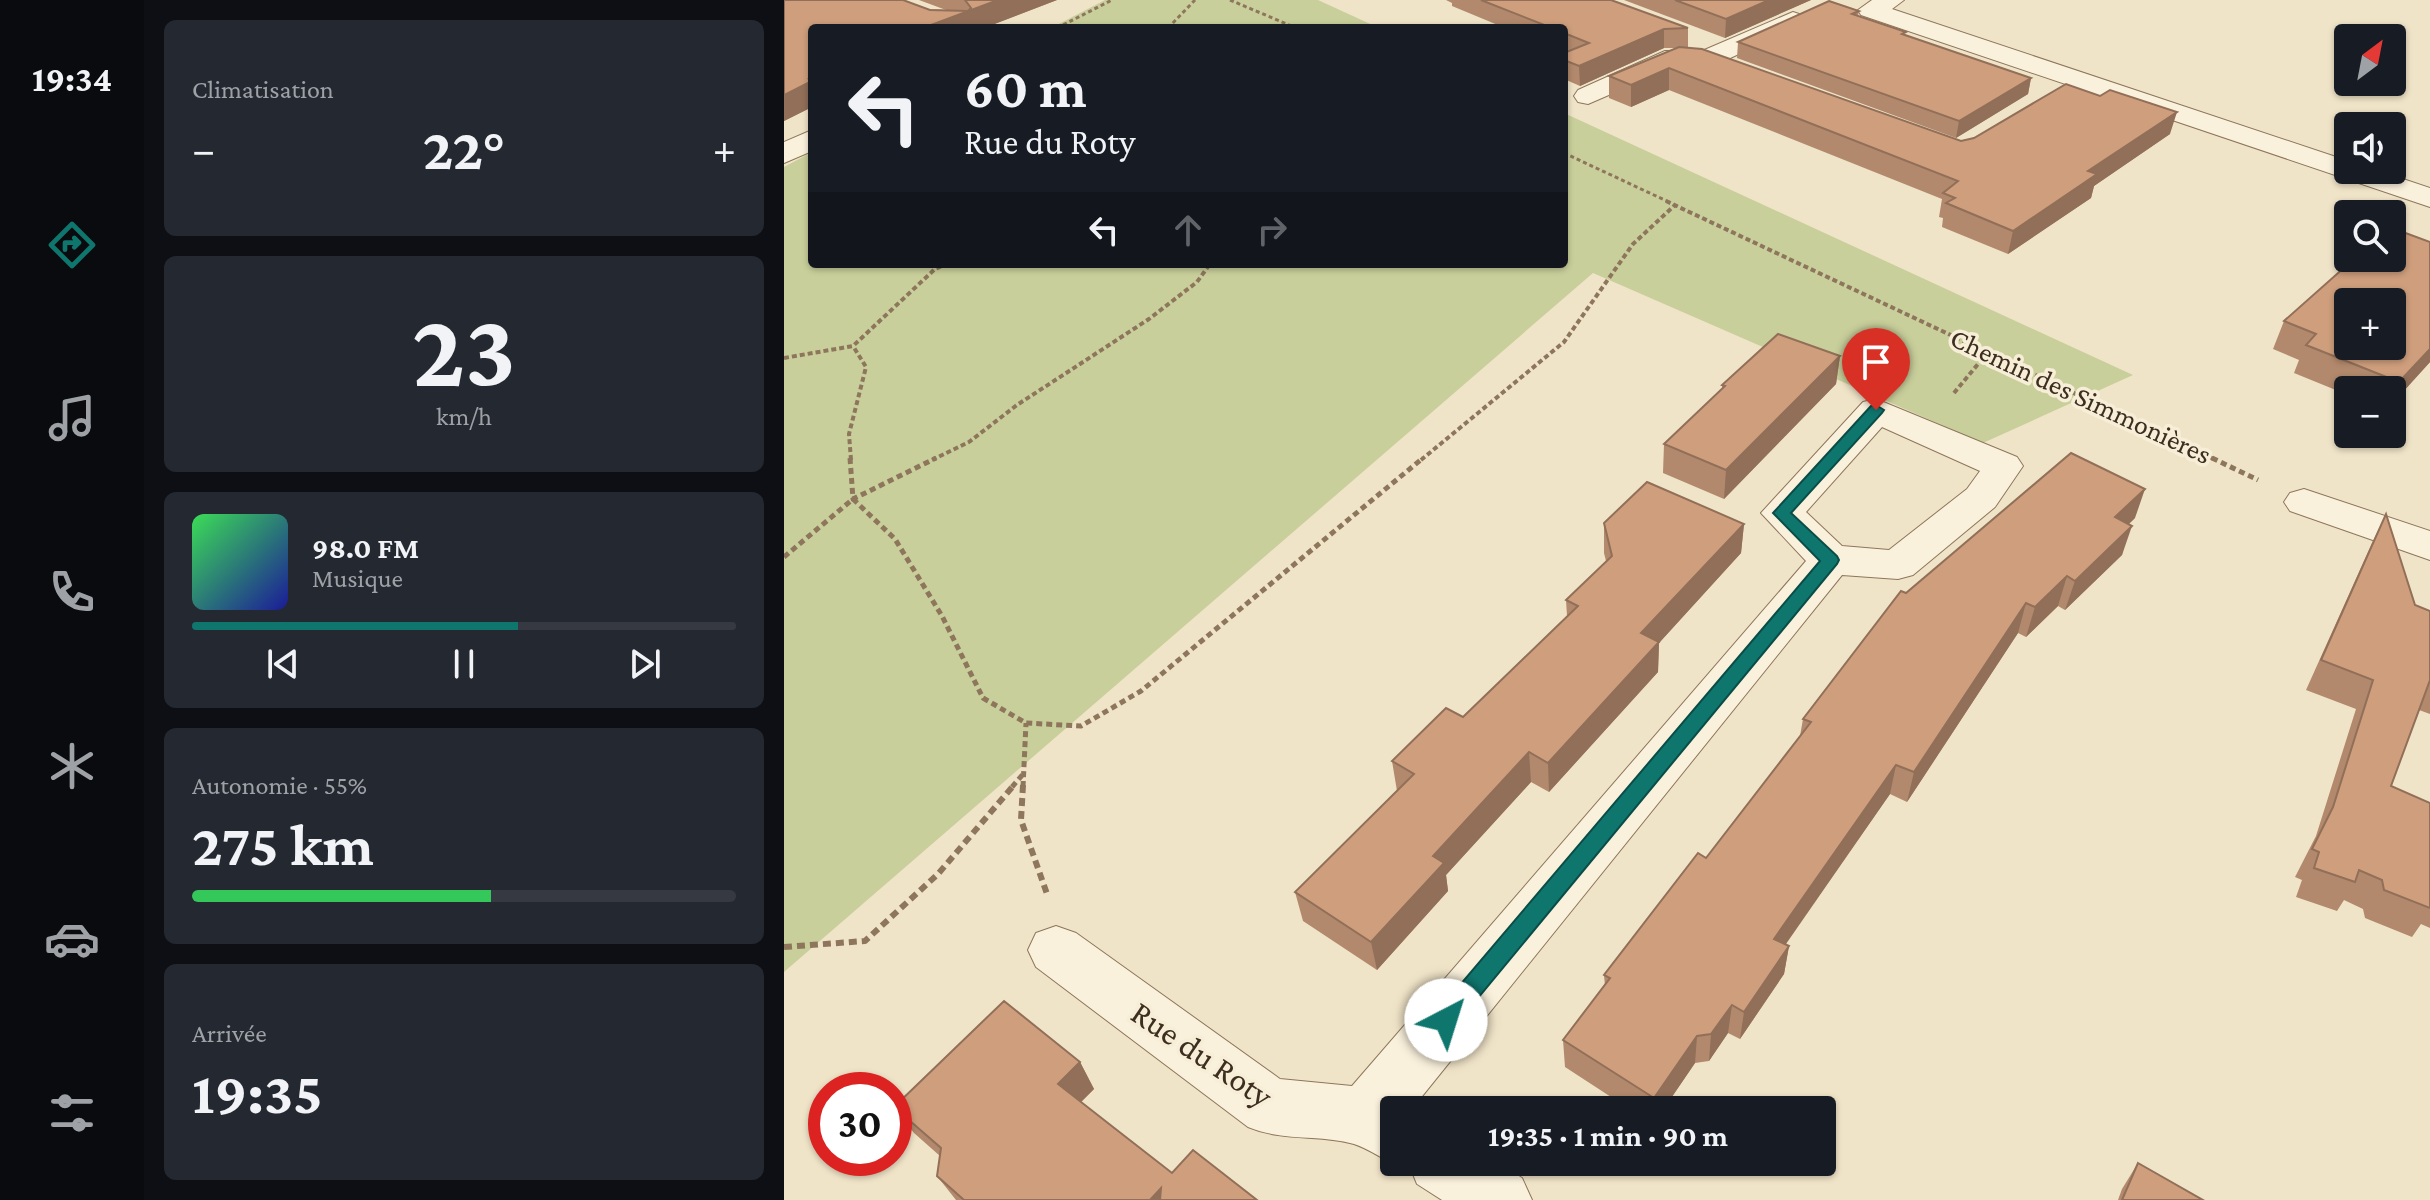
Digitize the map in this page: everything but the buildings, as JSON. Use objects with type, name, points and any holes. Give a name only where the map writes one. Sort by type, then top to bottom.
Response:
[{"type":"street","points":[[1870,6],[2078,80],[2430,198]]},
{"type":"street","points":[[1588,96],[1674,57],[1723,60],[1810,13]]},
{"type":"street","points":[[1681,33],[1723,60]]},
{"type":"street","points":[[2051,96],[2078,80]]},
{"type":"street","points":[[784,154],[808,141]]},
{"type":"street","points":[[1876,410],[2003,466],[1981,498],[1898,565],[1831,560],[1782,513],[1876,410]]},
{"type":"street","points":[[2304,502],[2430,546]]},
{"type":"street","name":"Rue du Roty","points":[[1056,950],[1269,1107],[1379,1125],[1831,560]]},
{"type":"street","points":[[1461,1176],[1500,1200]]},
{"type":"path","points":[[1065,24],[1112,0]]},
{"type":"path","points":[[1172,24],[1195,0]]},
{"type":"path","points":[[1230,0],[1286,24]]},
{"type":"path","points":[[1241,5],[1252,0]]},
{"type":"path","name":"Chemin des Simmonières","points":[[1568,155],[2304,502]]},
{"type":"path","points":[[853,346],[866,367],[849,434],[853,499],[895,539],[942,616],[983,698],[1026,723],[1081,726],[1141,691],[1564,342],[1633,244],[1675,205]]},
{"type":"path","points":[[784,358],[853,346],[937,268]]},
{"type":"path","points":[[784,557],[853,499],[969,442],[1017,405],[1149,319],[1197,282],[1207,268]]},
{"type":"path","points":[[1026,723],[1021,820],[1046,891],[1056,950]]},
{"type":"path","points":[[784,947],[865,941],[938,874],[1024,773]]},
{"type":"green space","points":[[1105,0],[1318,0],[1370,24],[1059,24]]},
{"type":"green space","points":[[1568,115],[2133,375],[1983,443],[1593,273],[784,972],[784,167],[808,154],[808,268],[1568,268]]},
{"type":"route","points":[[1446,1020],[1831,560],[1782,513],[1876,410]]}]
